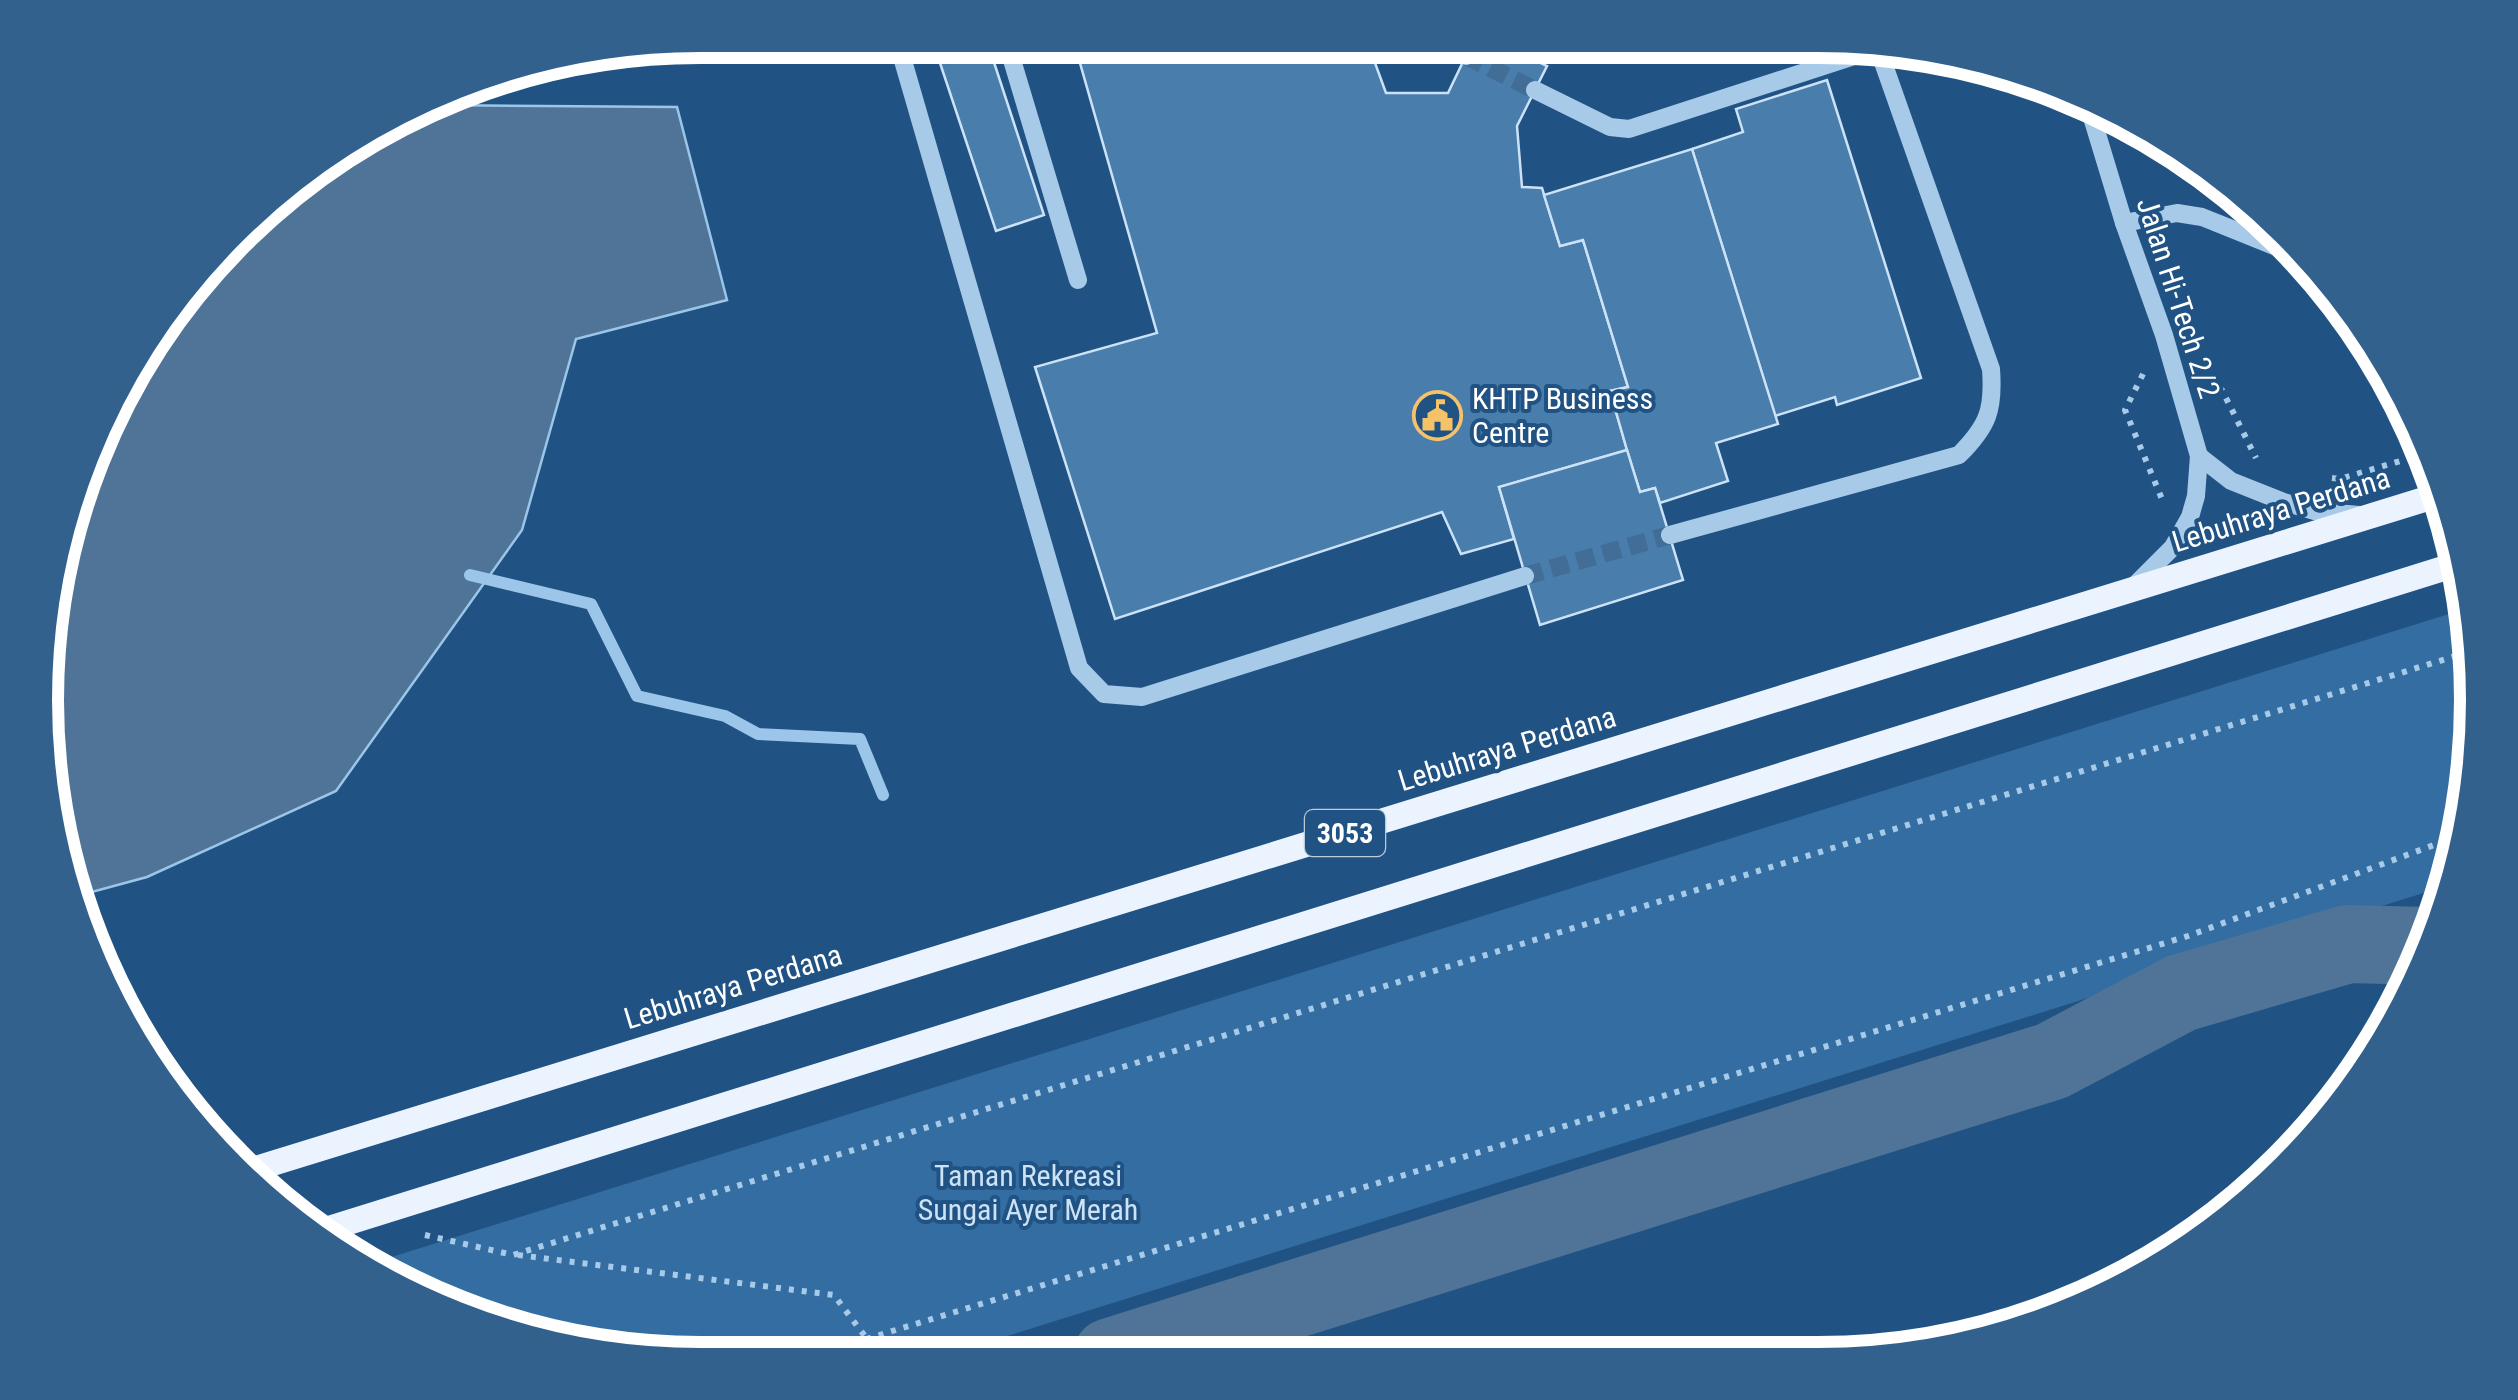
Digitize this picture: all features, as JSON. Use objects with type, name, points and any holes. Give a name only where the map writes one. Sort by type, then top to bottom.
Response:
[{"type":"main road","name":"Lebuhraya Perdana","points":[[260,1167],[2428,499]]},
{"type":"main road","name":"3053","points":[[334,1228],[2446,568]]},
{"type":"street","points":[[902,58],[1079,668],[1104,694],[1142,697],[1525,576]]},
{"type":"street","points":[[1011,58],[1078,280]]},
{"type":"street","points":[[1534,90],[1610,127],[1629,129],[1846,59]]},
{"type":"street","points":[[1670,535],[1959,455],[1981,433],[1993,398],[1991,369],[1886,61]]},
{"type":"street","name":"Jalan Hi-Tech 2/2","points":[[2093,120],[2164,335],[2199,456]]},
{"type":"street","points":[[2124,223],[2176,213],[2202,217],[2270,245]]},
{"type":"street","points":[[2199,456],[2231,481],[2284,502],[2314,511],[2373,516]]},
{"type":"street","points":[[2129,591],[2173,547],[2190,518],[2199,456]]},
{"type":"path","points":[[2167,511],[2125,410],[2164,335],[2222,390],[2260,465]]},
{"type":"path","points":[[2326,478],[2340,479],[2413,457]]},
{"type":"path","points":[[513,1254],[2459,655]]},
{"type":"path","points":[[858,1342],[2188,936],[2444,841]]},
{"type":"path","points":[[417,1233],[513,1254],[834,1295],[868,1339]]},
{"type":"green space","name":"Taman Rekreasi Sungai Ayer Merah","points":[[2454,612],[2459,658],[2459,742],[2448,825],[2431,891],[988,1342],[700,1342],[616,1337],[534,1321],[493,1308],[454,1294],[385,1259]]},
{"type":"shaded area","points":[[454,106],[677,107],[727,300],[576,339],[522,530],[336,791],[147,877],[88,893],[63,784],[59,658],[70,575],[92,493],[124,416],[166,343],[217,276],[276,217],[343,166]]},
{"type":"building","points":[[938,58],[993,58],[1044,215],[996,231]]},
{"type":"building","points":[[1095,58],[1373,58],[1386,93],[1448,93],[1465,58],[1530,58],[1547,66],[1517,126],[1522,187],[1542,188],[1560,246],[1583,240],[1628,387],[1610,391],[1627,450],[1499,487],[1514,539],[1461,554],[1442,512],[1115,619],[1035,367],[1157,333],[1080,63]]},
{"type":"building","points":[[1827,80],[1921,378],[1837,405],[1835,397],[1775,416],[1692,149],[1743,132],[1736,109]]},
{"type":"building","points":[[1692,149],[1778,424],[1716,443],[1728,481],[1660,503],[1655,488],[1640,492],[1627,450],[1610,391],[1628,387],[1583,240],[1560,246],[1544,195]]},
{"type":"building","points":[[1627,450],[1640,492],[1655,488],[1683,580],[1540,625],[1499,487]]},
{"type":"waterway","points":[[470,575],[591,604],[637,696],[725,716],[758,734],[860,739],[883,795]]},
{"type":"waterway","points":[[1159,1342],[2052,1061],[2181,993],[2348,944],[2412,946]]},
{"type":"tunnel","points":[[1470,58],[1535,90]]},
{"type":"tunnel","points":[[1525,576],[1670,535]]},
{"type":"place","name":"KHTP Business Centre","points":[[1437,416]]}]
